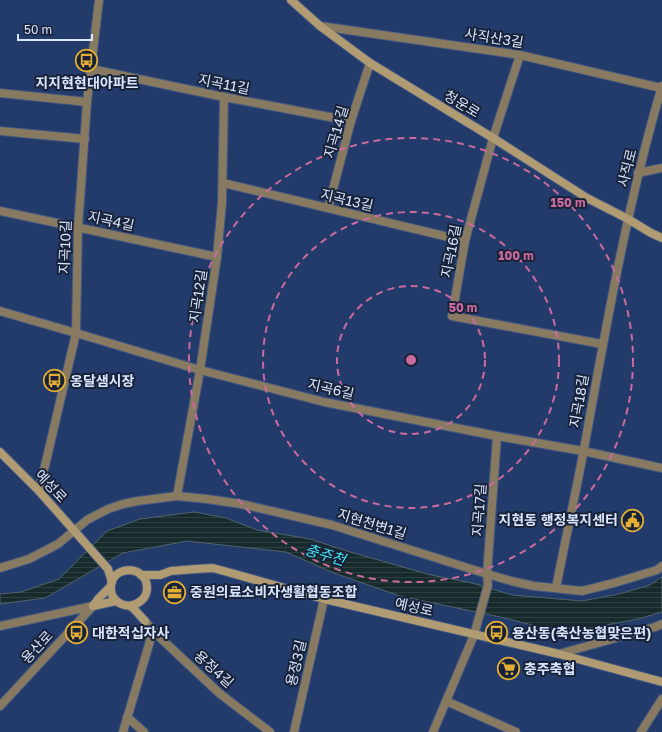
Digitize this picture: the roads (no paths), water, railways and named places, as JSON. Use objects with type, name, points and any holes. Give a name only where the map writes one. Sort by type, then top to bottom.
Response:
[{"type":"main road","name":"청운로","points":[[291,0],[320,26],[370,63],[493,138],[587,198],[628,219]]},
{"type":"main road","points":[[628,219],[662,238]]},
{"type":"main road","name":"예성로","points":[[0,452],[39,491],[108,569]]},
{"type":"main road","name":"예성로","points":[[141,575],[160,575],[172,571],[196,568],[213,568],[324,599],[559,654],[662,682]]},
{"type":"main road","points":[[93,606],[111,584],[115,576],[119,572],[125,570],[136,571],[146,582],[146,594],[142,600],[130,606],[122,605],[116,601],[112,596],[111,584],[108,569],[119,572]]},
{"type":"main road","points":[[146,591],[160,575]]},
{"type":"main road","points":[[142,600],[142,610],[145,621]]},
{"type":"main road","points":[[93,606],[116,601]]},
{"type":"main road","points":[[130,606],[145,621]]},
{"type":"street","name":"지곡10길","points":[[39,491],[76,333],[78,228],[87,102],[99,0]]},
{"type":"street","name":"사직산3길","points":[[320,26],[520,55],[662,87]]},
{"type":"street","name":"지곡16길","points":[[520,55],[493,138],[465,241],[452,316],[602,344]]},
{"type":"street","name":"지곡14길","points":[[328,208],[351,121],[370,63]]},
{"type":"street","name":"지곡11길","points":[[91,69],[224,97],[351,121]]},
{"type":"street","name":"사직로","points":[[628,219],[638,173],[662,87]]},
{"type":"street","points":[[0,93],[87,102]]},
{"type":"street","name":"지곡12길","points":[[178,496],[200,370],[217,257],[223,183],[224,97]]},
{"type":"street","points":[[0,131],[85,139]]},
{"type":"street","points":[[638,173],[662,168]]},
{"type":"street","name":"지곡13길","points":[[223,183],[465,241]]},
{"type":"street","name":"지곡4길","points":[[0,211],[217,257]]},
{"type":"street","name":"지곡18길","points":[[556,588],[602,344],[628,219]]},
{"type":"street","name":"지곡6길","points":[[0,311],[200,370],[324,402],[497,436],[583,451],[662,468]]},
{"type":"street","name":"지곡17길","points":[[474,635],[488,585],[487,574],[497,436]]},
{"type":"street","name":"지현천변1길","points":[[0,568],[29,559],[58,544],[87,520],[116,507],[138,501],[178,496],[241,504],[332,525],[487,574],[534,586],[582,591],[657,570],[662,566]]},
{"type":"street","name":"용정3길","points":[[294,732],[324,599]]},
{"type":"street","points":[[0,626],[93,606]]},
{"type":"street","name":"용산로","points":[[0,706],[93,606]]},
{"type":"street","name":"용정4길","points":[[145,621],[153,631],[219,693],[270,732]]},
{"type":"street","points":[[559,654],[662,624]]},
{"type":"street","points":[[123,732],[153,631]]},
{"type":"street","points":[[434,732],[474,635]]},
{"type":"street","points":[[641,732],[662,699]]},
{"type":"street","points":[[446,701],[516,732]]},
{"type":"street","points":[[127,718],[144,732]]},
{"type":"water","name":"충주천","points":[[194,512],[226,518],[257,530],[310,539],[431,575],[472,583],[512,595],[582,601],[619,594],[650,585],[662,577],[662,612],[638,619],[583,629],[540,627],[505,618],[400,596],[334,573],[286,552],[187,541],[123,553],[45,598],[0,604],[0,594],[21,592],[59,579],[107,531],[140,519]]},
{"type":"place","name":"지지현현대아파트","points":[[87,61]]},
{"type":"place","name":"옹달샘시장","points":[[55,381]]},
{"type":"place","name":"지현동 행정복지센터","points":[[633,520]]},
{"type":"place","name":"중원의료소비자생활협동조합","points":[[174,592]]},
{"type":"place","name":"대한적십자사","points":[[77,633]]},
{"type":"place","name":"용산동(축산농협맞은편)","points":[[496,633]]},
{"type":"place","name":"충주축협","points":[[508,669]]}]
